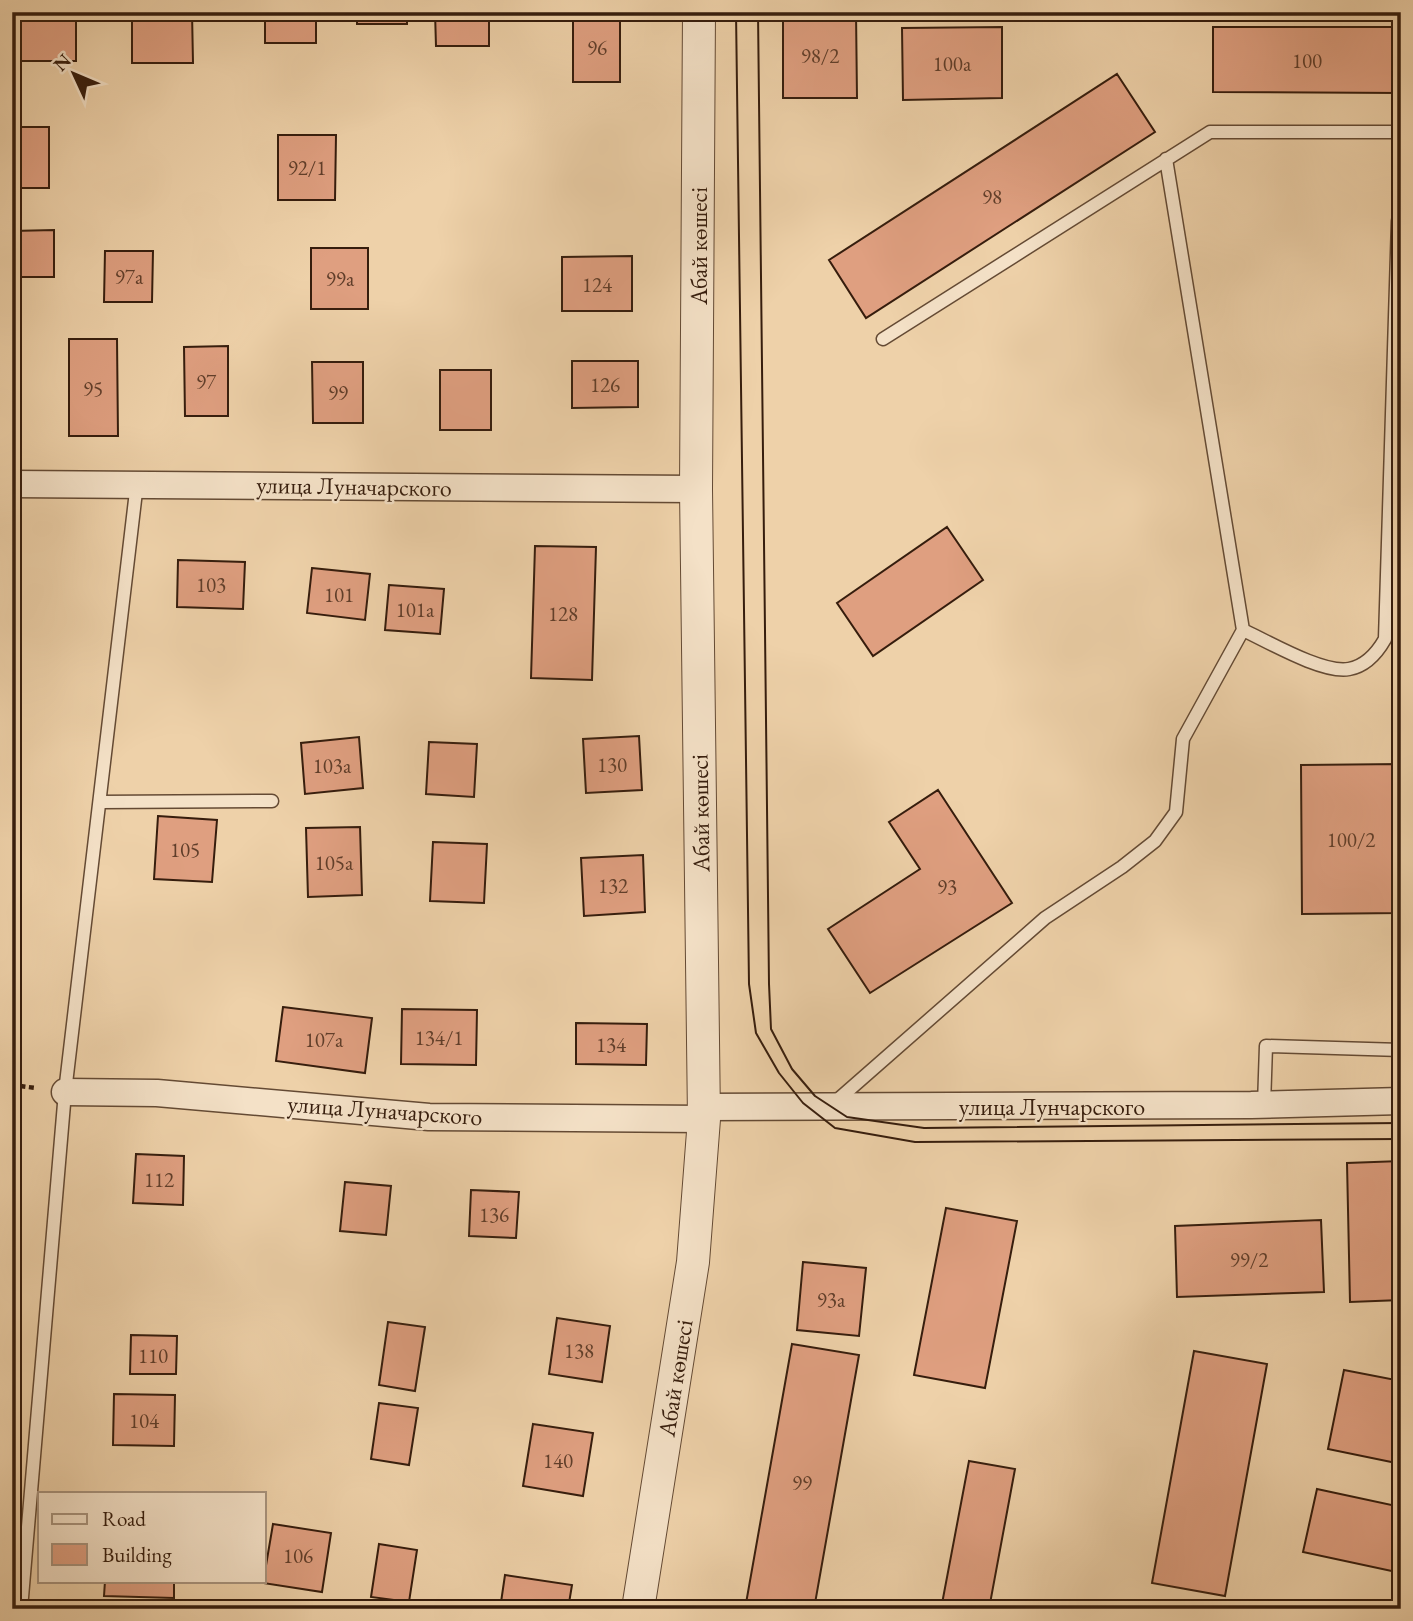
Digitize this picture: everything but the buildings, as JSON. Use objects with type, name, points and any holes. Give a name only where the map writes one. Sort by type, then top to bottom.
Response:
[{"type":"street","name":"Абай көшесі","points":[[638,1609],[693,1262],[704,1113],[696,489],[699,12]]},
{"type":"street","name":"улица Луначарского","points":[[12,484],[696,489]]},
{"type":"street","name":"улица Луначарского","points":[[65,1092],[157,1093],[429,1117],[704,1113]]},
{"type":"street","name":"улица Лунчарского","points":[[704,1113],[831,1106],[1264,1105],[1401,1101]]},
{"type":"lane","points":[[883,339],[1210,132],[1401,132]]},
{"type":"lane","points":[[831,1106],[1045,918],[1122,867],[1155,841],[1176,812],[1183,739],[1242,630],[1166,159]]},
{"type":"lane","points":[[1242,630],[1322,666],[1349,670],[1376,656],[1385,639],[1398,222],[1401,221]]},
{"type":"lane","points":[[21,1609],[65,1092],[137,483]]},
{"type":"lane","points":[[100,802],[272,801]]},
{"type":"lane","points":[[1264,1105],[1266,1046],[1401,1050]]},
{"type":"tram line","points":[[736,12],[749,984],[756,1033],[779,1073],[803,1103],[835,1128],[915,1142],[1401,1139]]},
{"type":"tram line","points":[[758,12],[769,984],[771,1029],[792,1069],[815,1096],[847,1117],[924,1128],[1401,1123]]}]
